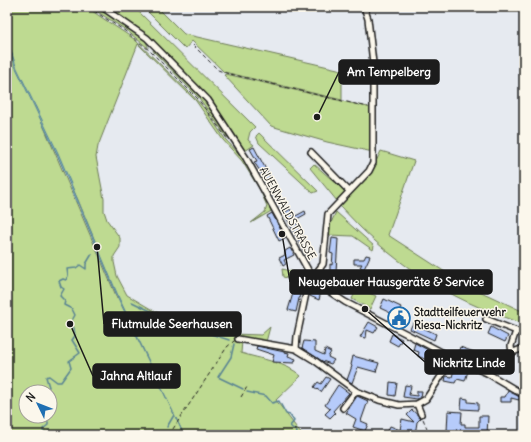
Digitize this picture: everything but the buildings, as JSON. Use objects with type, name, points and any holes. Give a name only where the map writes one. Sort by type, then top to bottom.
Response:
[{"type":"street","name":"AUENWALDSTRASSE","points":[[102,7],[147,38],[203,93],[217,110],[246,158],[305,264],[314,276],[335,296],[480,370],[524,395]]},
{"type":"street","name":"AUENWALDSTRASSE","points":[[314,276],[323,264],[328,214],[370,170],[374,163],[374,107],[370,37],[364,7]]},
{"type":"street","points":[[311,152],[350,191]]},
{"type":"street","points":[[296,349],[296,336],[308,284],[314,276]]},
{"type":"street","points":[[486,318],[524,334]]},
{"type":"street","points":[[512,352],[511,346],[516,331]]},
{"type":"street","points":[[238,339],[296,349],[314,360],[356,391],[390,403],[417,404],[430,395],[454,358]]},
{"type":"street","points":[[480,370],[488,361],[524,348]]},
{"type":"street","points":[[343,408],[356,391]]},
{"type":"street","points":[[417,404],[421,414]]},
{"type":"path","points":[[88,7],[125,31],[149,50],[198,100],[229,141]]},
{"type":"path","points":[[194,45],[218,70],[226,74],[374,107]]},
{"type":"path","points":[[169,435],[226,347],[238,339]]},
{"type":"path","points":[[436,354],[441,363],[442,376]]},
{"type":"path","points":[[241,396],[247,387]]},
{"type":"path","points":[[421,414],[430,435]]},
{"type":"green space","points":[[7,7],[86,7],[134,39],[205,109],[225,139],[245,160],[273,210],[251,223],[265,212],[267,206],[260,190],[242,161],[223,140],[196,101],[138,44],[98,146],[96,157],[104,199],[104,211],[107,220],[120,238],[120,247],[114,256],[117,276],[127,295],[156,312],[175,319],[232,334],[261,335],[270,327],[266,342],[234,338],[235,341],[242,341],[241,353],[288,367],[301,376],[276,400],[302,435],[7,435]],"holes":[[[35,106],[78,200],[118,297],[117,298]]]},
{"type":"green space","points":[[90,7],[105,12],[134,29],[141,36],[148,48],[126,30]]},
{"type":"green space","points":[[108,7],[134,7],[255,127],[250,132],[248,140],[254,145],[245,151],[213,104],[176,62],[148,36]]},
{"type":"green space","points":[[143,7],[157,7],[184,34],[342,70],[342,100],[224,72],[192,41],[185,49]]},
{"type":"green space","points":[[155,48],[201,94],[232,140],[226,136],[199,98],[154,52],[153,50]]},
{"type":"green space","points":[[226,74],[372,108],[373,152],[327,142],[271,126],[224,75]]},
{"type":"green space","points":[[259,133],[318,191],[313,193],[259,143],[256,136]]},
{"type":"green space","points":[[381,151],[414,161],[388,235],[462,283],[524,312],[524,324],[479,307],[436,286],[416,273],[378,244],[339,205],[371,172]]},
{"type":"green space","points":[[314,164],[346,192],[337,201],[310,168]]},
{"type":"green space","points":[[336,212],[374,246],[373,250],[353,236],[328,235],[330,225]]},
{"type":"green space","points":[[282,269],[307,275],[305,283],[283,277]]},
{"type":"green space","points":[[357,288],[376,296],[370,309],[352,299]]},
{"type":"water","points":[[7,39],[16,66],[58,153],[119,298],[184,435],[118,298],[57,154],[15,66]]},
{"type":"waterway","points":[[7,40],[7,48]]},
{"type":"waterway","points":[[48,384],[46,377],[49,376],[57,382],[61,382],[71,368],[69,361],[80,353],[72,340],[75,336],[74,328],[70,324],[75,315],[72,309],[64,305],[65,301],[60,296],[64,289],[61,287],[59,281],[63,279],[66,280],[68,276],[67,269],[76,268],[80,265],[86,269],[86,264],[92,254]]},
{"type":"waterway","points":[[132,302],[169,320],[229,340]]},
{"type":"waterway","points":[[234,344],[231,357],[218,377],[243,389]]},
{"type":"waterway","points":[[247,392],[266,396],[272,403],[279,401],[286,414],[290,415],[294,421],[290,426],[297,432],[296,435]]},
{"type":"waterway","points":[[167,427],[174,415]]},
{"type":"waterway","points":[[48,424],[43,431],[46,433],[49,431],[53,435]]},
{"type":"place","name":"Am Tempelberg","points":[[317,117]]},
{"type":"place","name":"Neugebauer Hausgeräte & Service","points":[[282,234]]},
{"type":"place","name":"Flutmulde Seerhausen","points":[[97,247]]},
{"type":"place","name":"Nickritz Linde","points":[[365,309]]},
{"type":"place","name":"Stadtteilfeuerwehr Riesa-Nickritz","points":[[399,318]]},
{"type":"place","name":"Jahna Altlauf","points":[[70,324]]}]
